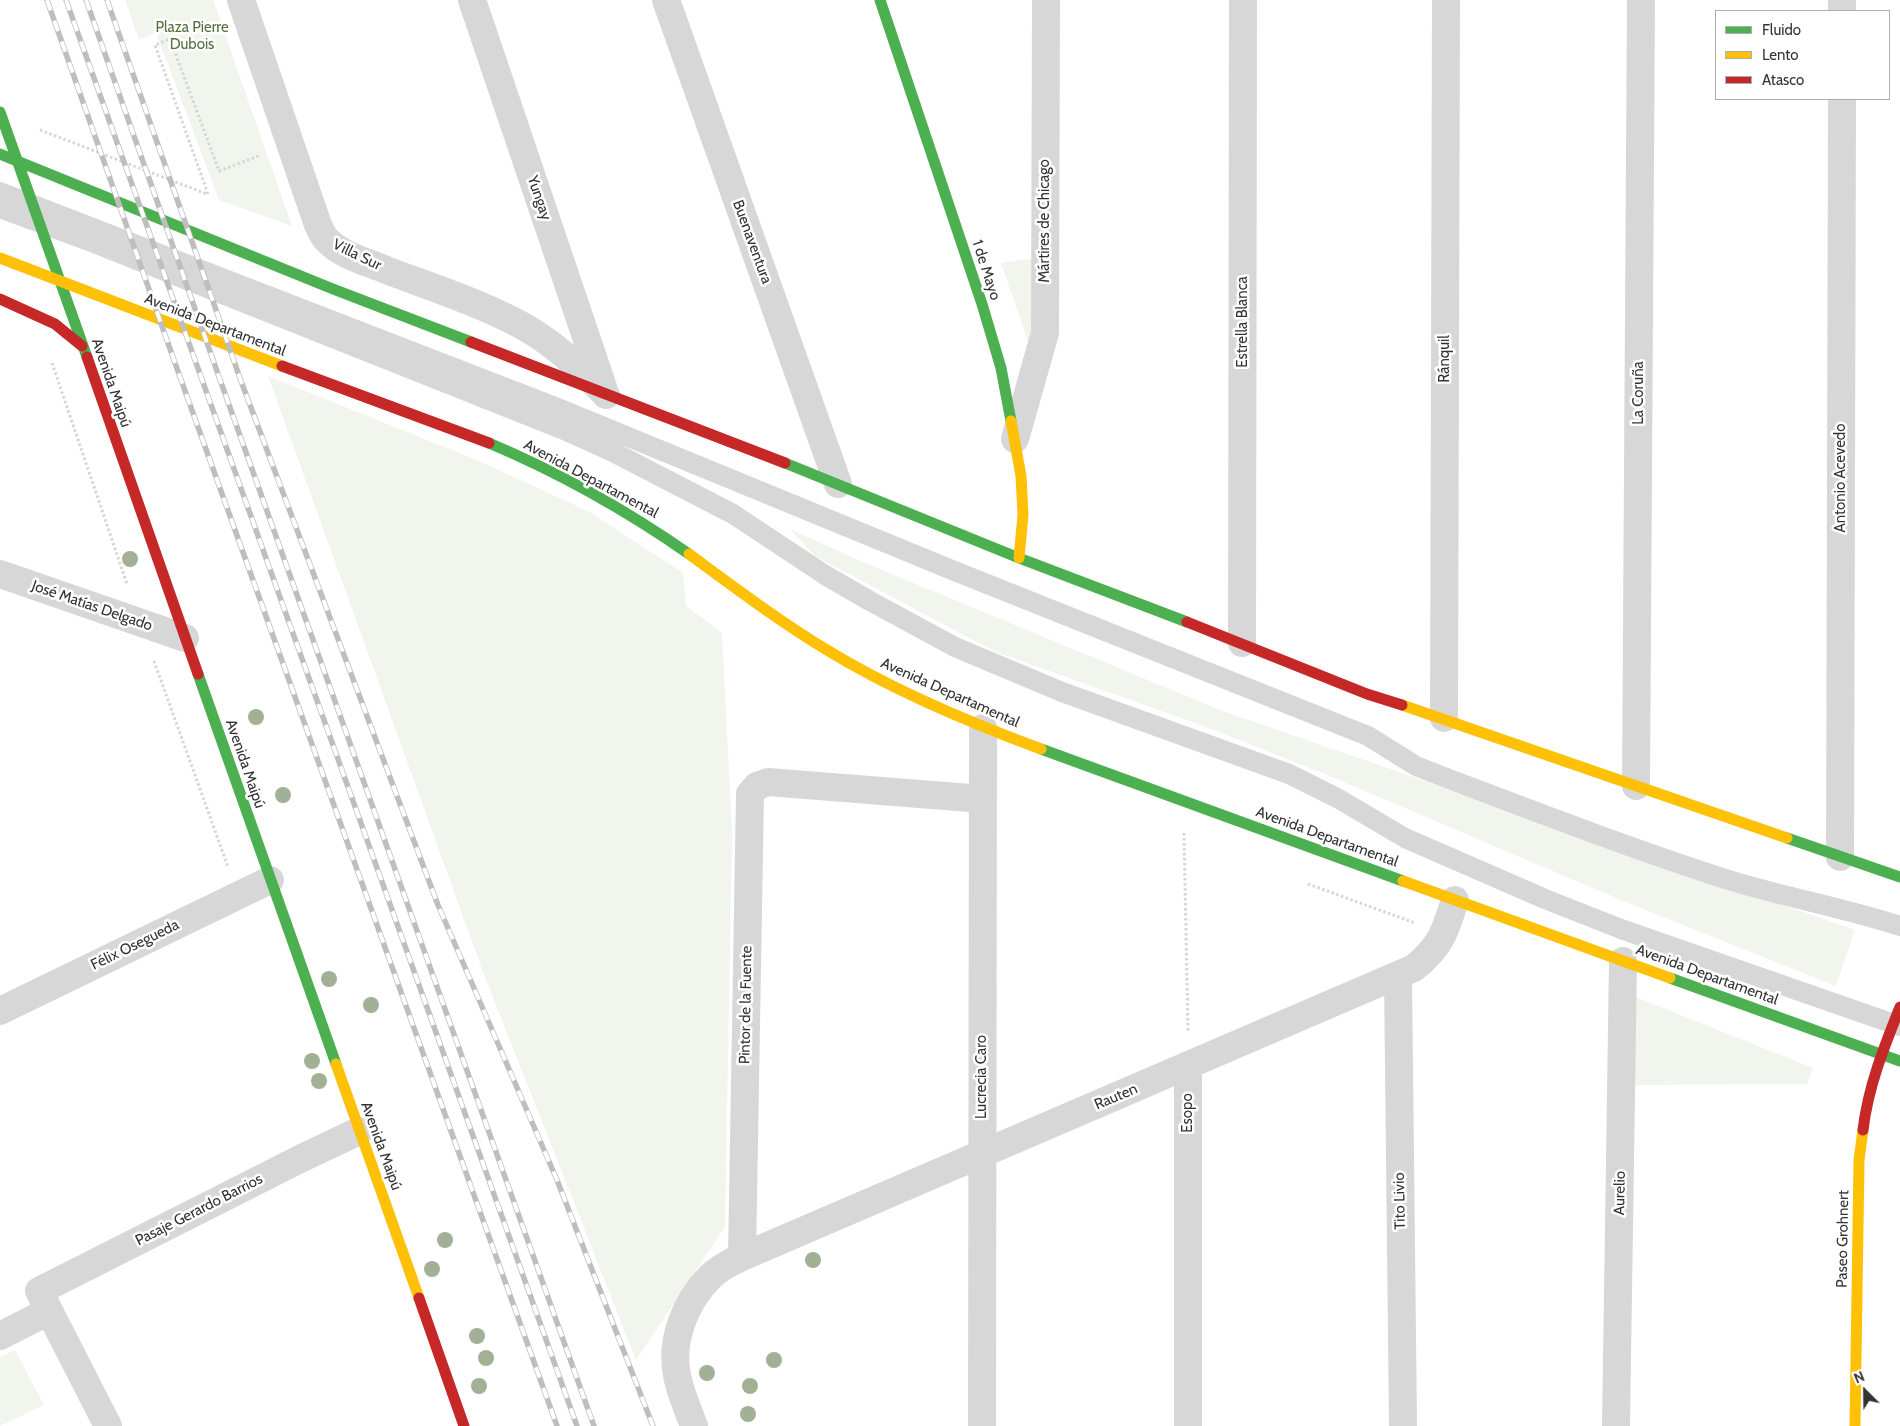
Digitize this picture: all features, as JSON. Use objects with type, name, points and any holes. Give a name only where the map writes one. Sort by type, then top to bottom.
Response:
[{"type":"main road","name":"1 de Mayo","points":[[880,0],[982,304],[1001,368],[1021,476],[1023,515],[1019,558]]},
{"type":"main road","name":"Avenida Maipú","points":[[0,112],[464,1426]]},
{"type":"main road","points":[[0,154],[333,289],[838,484],[1019,558],[1242,643],[1367,694],[1444,718],[1900,877]]},
{"type":"main road","name":"Avenida Departamental","points":[[0,258],[253,356],[482,440],[547,469],[649,526],[738,591],[809,639],[869,674],[983,728],[1900,1061]]},
{"type":"main road","points":[[0,299],[55,324],[82,346]]},
{"type":"main road","name":"Paseo Grohnert","points":[[1855,1426],[1859,1160],[1865,1111],[1881,1054],[1898,1019]]},
{"type":"street","name":"Villa Sur","points":[[241,0],[318,225],[328,242],[358,258],[521,325],[554,346],[582,369],[606,395]]},
{"type":"street","name":"Yungay","points":[[472,0],[606,395]]},
{"type":"street","name":"Buenaventura","points":[[666,0],[838,484]]},
{"type":"street","name":"Mártires de Chicago","points":[[1015,439],[1045,333],[1046,0]]},
{"type":"street","name":"Estrella Blanca","points":[[1242,643],[1243,0]]},
{"type":"street","name":"Ránquil","points":[[1444,718],[1446,0]]},
{"type":"street","name":"La Coruña","points":[[1636,786],[1641,0]]},
{"type":"street","name":"Antonio Acevedo","points":[[1840,857],[1842,100]]},
{"type":"street","name":"José Matías Delgado","points":[[0,574],[185,638]]},
{"type":"street","name":"Lucrecia Caro","points":[[982,1426],[983,728]]},
{"type":"street","name":"Pintor de la Fuente","points":[[742,1256],[750,794],[758,786],[768,782],[983,799]]},
{"type":"street","name":"Félix Osegueda","points":[[0,1011],[270,880]]},
{"type":"street","name":"Rauten","points":[[742,1256],[1398,976],[1414,968],[1428,956],[1444,933],[1455,900]]},
{"type":"street","name":"Aurelio","points":[[1616,1426],[1623,961]]},
{"type":"street","name":"Tito Livio","points":[[1398,976],[1403,1426]]},
{"type":"street","name":"Esopo","points":[[1188,1065],[1188,1426]]},
{"type":"street","name":"Pasaje Gerardo Barrios","points":[[0,1336],[44,1301],[302,1158],[359,1131]]},
{"type":"street","points":[[694,1426],[677,1375],[675,1356],[677,1338],[689,1305],[698,1290],[710,1276],[742,1256]]},
{"type":"street","points":[[44,1301],[108,1426]]},
{"type":"lane","points":[[0,192],[558,408],[952,570],[1368,736],[1416,766],[1444,778],[1667,860],[1772,892],[1900,926]]},
{"type":"lane","points":[[0,208],[104,247],[564,430],[606,449],[733,514],[825,575],[955,647],[1062,692],[1289,774],[1338,799],[1405,838],[1545,900],[1630,932],[1898,1019]]},
{"type":"path","points":[[36,129],[208,194],[155,45],[170,39],[220,171],[290,143]]},
{"type":"path","points":[[1183,801],[1188,1065]]},
{"type":"path","points":[[1308,884],[1444,933]]},
{"type":"green space","name":"Plaza Pierre Dubois","points":[[125,0],[213,0],[292,226],[219,200],[156,33],[139,40]]},
{"type":"green space","points":[[1037,258],[1031,350],[1001,263]]},
{"type":"green space","points":[[268,376],[472,458],[588,511],[683,573],[686,606],[722,633],[732,831],[725,1227],[636,1360],[483,972]]},
{"type":"green space","points":[[790,529],[865,563],[1220,710],[1855,930],[1836,986],[1626,902],[1320,772],[1209,728],[996,652],[815,556]]},
{"type":"green space","points":[[1628,994],[1813,1068],[1807,1084],[1629,1085]]},
{"type":"green space","points":[[15,1350],[44,1405],[0,1426],[0,1357]]},
{"type":"railway","points":[[47,0],[175,363],[557,1426]]},
{"type":"railway","points":[[66,0],[577,1426]]},
{"type":"railway","points":[[86,0],[594,1426]]},
{"type":"railway","points":[[107,0],[241,381],[438,905],[557,1180],[653,1426]]},
{"type":"traffic: fast","points":[[880,0],[982,304],[1001,368],[1011,421]]},
{"type":"traffic: fast","points":[[0,112],[87,357]]},
{"type":"traffic: fast","points":[[0,154],[333,289],[471,342]]},
{"type":"traffic: fast","points":[[489,443],[592,493],[641,522],[689,554]]},
{"type":"traffic: fast","points":[[785,463],[1019,558],[1187,622]]},
{"type":"traffic: fast","points":[[198,674],[336,1064]]},
{"type":"traffic: fast","points":[[1041,749],[1403,881]]},
{"type":"traffic: fast","points":[[1787,838],[1900,877]]},
{"type":"traffic: fast","points":[[1670,978],[1900,1061]]},
{"type":"traffic: slow","points":[[0,258],[282,366]]},
{"type":"traffic: slow","points":[[1011,421],[1021,476],[1023,515],[1019,558]]},
{"type":"traffic: slow","points":[[689,554],[757,604],[852,665],[932,705],[1041,749]]},
{"type":"traffic: slow","points":[[1402,705],[1787,838]]},
{"type":"traffic: slow","points":[[1403,881],[1670,978]]},
{"type":"traffic: slow","points":[[336,1064],[419,1298]]},
{"type":"traffic: slow","points":[[1855,1426],[1859,1160],[1863,1130]]},
{"type":"traffic: jam","points":[[0,299],[55,324],[82,346]]},
{"type":"traffic: jam","points":[[471,342],[785,463]]},
{"type":"traffic: jam","points":[[87,357],[198,674]]},
{"type":"traffic: jam","points":[[282,366],[489,443]]},
{"type":"traffic: jam","points":[[1187,622],[1367,694],[1402,705]]},
{"type":"traffic: jam","points":[[1863,1130],[1873,1083],[1900,1007]]},
{"type":"traffic: jam","points":[[419,1298],[464,1426]]}]
